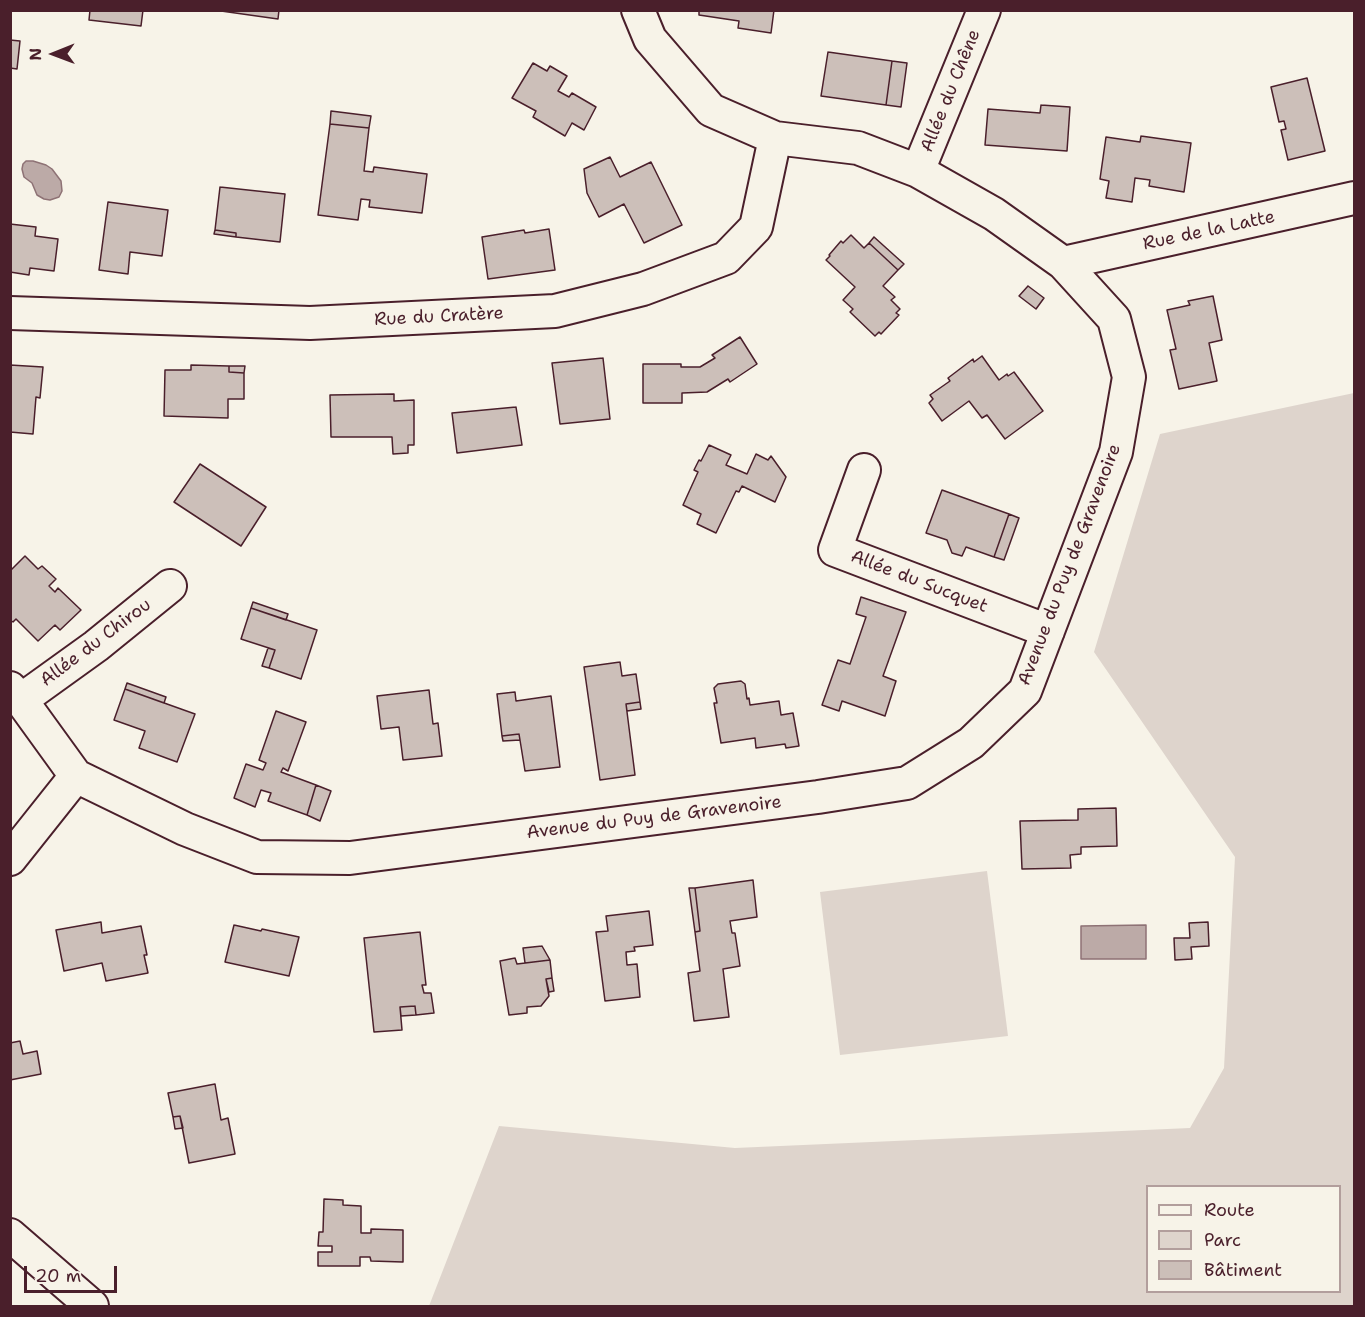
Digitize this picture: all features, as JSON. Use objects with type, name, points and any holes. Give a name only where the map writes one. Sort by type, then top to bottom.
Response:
[{"type":"street","name":"Avenue du Puy de Gravenoire","points":[[76,776],[185,829],[257,857],[350,858],[818,797],[907,783],[971,743],[1025,691],[1116,452],[1129,377],[1114,319],[1063,263],[994,214],[918,171],[858,148],[775,138],[711,110],[650,39],[638,10]]},
{"type":"street","name":"Allée du Chêne","points":[[918,171],[984,10]]},
{"type":"street","name":"Rue du Cratère","points":[[10,313],[310,323],[555,311],[643,289],[726,258],[756,227],[775,138]]},
{"type":"street","name":"Rue de la Latte","points":[[1063,263],[1354,198]]},
{"type":"street","name":"Allée du Sucquet","points":[[864,470],[835,550],[1048,631]]},
{"type":"street","name":"Allée du Chirou","points":[[16,694],[96,646],[170,586]]},
{"type":"street","points":[[10,859],[76,776],[16,694]]},
{"type":"street","points":[[10,1235],[92,1306]]},
{"type":"green space","points":[[1354,393],[1354,1306],[429,1306],[499,1126],[735,1148],[1190,1128],[1224,1068],[1235,857],[1094,652],[1160,434]]},
{"type":"green space","points":[[987,871],[1008,1036],[840,1055],[820,892]]},
{"type":"shaded area","points":[[26,161],[46,165],[52,169],[61,181],[62,191],[59,197],[50,200],[37,195],[32,183],[24,177],[22,169]]},
{"type":"shaded area","points":[[1146,925],[1146,959],[1081,959],[1081,926]]},
{"type":"building","points":[[90,10],[143,10],[141,26],[89,20]]},
{"type":"building","points":[[214,10],[279,10],[278,19]]},
{"type":"building","points":[[699,10],[774,10],[771,33],[738,28],[739,21],[699,15]]},
{"type":"building","points":[[10,40],[20,41],[17,69],[10,68]]},
{"type":"building","points":[[828,52],[892,61],[886,105],[821,96]]},
{"type":"building","points":[[892,61],[907,63],[901,107],[886,105]]},
{"type":"building","points":[[533,63],[547,71],[550,66],[567,76],[558,91],[569,97],[572,93],[596,107],[584,130],[572,123],[565,136],[533,117],[536,111],[512,98]]},
{"type":"building","points":[[1307,78],[1325,151],[1288,160],[1281,130],[1286,129],[1284,121],[1279,122],[1271,87]]},
{"type":"building","points":[[1041,105],[1070,107],[1067,151],[985,145],[988,109],[1040,113]]},
{"type":"building","points":[[331,111],[371,116],[369,128],[330,124]]},
{"type":"building","points":[[330,124],[369,128],[364,171],[373,172],[374,167],[427,174],[422,213],[369,207],[370,200],[361,199],[358,220],[318,215]]},
{"type":"building","points":[[1141,136],[1191,143],[1184,192],[1149,186],[1150,180],[1135,178],[1132,202],[1106,198],[1109,181],[1100,179],[1106,137],[1140,142]]},
{"type":"building","points":[[610,157],[620,177],[651,162],[682,225],[644,243],[624,204],[599,217],[587,193],[584,169]]},
{"type":"building","points":[[220,187],[285,194],[280,242],[236,237],[236,233],[215,230]]},
{"type":"building","points":[[108,202],[168,210],[162,256],[130,252],[128,274],[99,270]]},
{"type":"building","points":[[10,224],[36,227],[35,236],[58,239],[54,271],[30,268],[29,275],[10,272]]},
{"type":"building","points":[[549,229],[555,270],[488,279],[482,237],[524,230],[525,233]]},
{"type":"building","points":[[215,230],[236,233],[236,237],[214,234]]},
{"type":"building","points":[[851,235],[864,248],[869,243],[898,270],[883,286],[895,297],[891,300],[900,309],[896,313],[899,315],[881,334],[879,332],[875,336],[850,312],[853,309],[843,300],[855,287],[826,260],[841,241],[843,243]]},
{"type":"building","points":[[874,237],[904,264],[898,270],[869,243]]},
{"type":"building","points":[[1028,286],[1044,298],[1036,309],[1019,296]]},
{"type":"building","points":[[1213,296],[1222,340],[1209,343],[1217,381],[1179,389],[1170,350],[1176,349],[1167,310],[1190,305],[1188,301]]},
{"type":"building","points":[[740,337],[757,364],[730,382],[728,379],[707,392],[682,393],[682,403],[643,403],[643,364],[681,364],[681,367],[700,367],[715,358],[712,355]]},
{"type":"building","points":[[982,356],[999,380],[1014,372],[1043,411],[1005,439],[987,415],[982,418],[969,401],[942,421],[929,403],[933,399],[930,395],[950,381],[948,378],[973,359],[974,362]]},
{"type":"building","points":[[603,358],[610,419],[560,424],[552,363]]},
{"type":"building","points":[[10,365],[43,367],[40,398],[36,397],[33,434],[10,432]]},
{"type":"building","points":[[191,365],[229,366],[229,372],[244,373],[244,399],[228,399],[228,418],[164,416],[165,370],[191,370]]},
{"type":"building","points":[[229,366],[245,366],[244,373],[229,372]]},
{"type":"building","points":[[394,394],[394,401],[414,400],[414,445],[408,445],[408,453],[393,454],[392,437],[331,437],[330,395]]},
{"type":"building","points":[[516,407],[522,445],[457,453],[452,413]]},
{"type":"building","points":[[709,445],[731,455],[726,465],[747,474],[756,454],[768,460],[771,456],[786,477],[775,502],[742,486],[739,492],[736,491],[716,533],[697,524],[701,514],[683,505],[698,472],[694,470]]},
{"type":"building","points":[[200,464],[266,507],[241,546],[174,502]]},
{"type":"building","points":[[942,490],[1009,514],[994,557],[966,547],[962,556],[952,553],[947,540],[926,533]]},
{"type":"building","points":[[1009,514],[1019,518],[1004,560],[994,557]]},
{"type":"building","points":[[25,556],[38,569],[42,566],[56,579],[49,586],[55,592],[58,588],[81,610],[60,630],[55,625],[38,641],[16,619],[13,622],[10,620],[10,571]]},
{"type":"building","points":[[861,597],[906,612],[883,676],[896,681],[885,716],[842,701],[839,711],[822,705],[838,660],[850,664],[866,617],[856,614]]},
{"type":"building","points":[[253,602],[288,614],[286,620],[251,608]]},
{"type":"building","points":[[251,608],[317,630],[301,679],[269,668],[275,650],[241,639]]},
{"type":"building","points":[[268,648],[275,650],[269,668],[262,666]]},
{"type":"building","points":[[620,662],[622,676],[636,674],[640,702],[626,704],[635,775],[600,780],[584,667]]},
{"type":"building","points":[[741,681],[745,684],[750,705],[779,701],[781,715],[793,713],[799,746],[786,748],[785,744],[756,748],[755,738],[721,743],[714,703],[717,703],[714,688],[718,684]]},
{"type":"building","points":[[127,683],[166,697],[164,703],[125,689]]},
{"type":"building","points":[[125,689],[195,714],[177,762],[139,748],[145,731],[114,720]]},
{"type":"building","points":[[429,690],[433,724],[438,723],[442,756],[403,760],[399,727],[381,729],[377,696]]},
{"type":"building","points":[[515,692],[516,701],[551,696],[560,767],[525,771],[519,734],[502,736],[497,694]]},
{"type":"building","points":[[640,702],[641,709],[627,711],[626,704]]},
{"type":"building","points":[[276,711],[306,722],[288,771],[283,768],[281,772],[316,785],[307,815],[268,801],[271,793],[261,790],[255,807],[234,798],[246,764],[263,770],[266,763],[259,760]]},
{"type":"building","points":[[519,734],[520,740],[503,741],[502,736]]},
{"type":"building","points":[[316,785],[331,791],[320,821],[307,815]]},
{"type":"building","points":[[1116,808],[1117,846],[1081,847],[1081,854],[1070,855],[1071,868],[1022,869],[1020,821],[1078,820],[1078,809]]},
{"type":"building","points":[[753,880],[757,917],[730,921],[732,933],[735,933],[740,966],[723,969],[729,1017],[694,1021],[688,973],[700,971],[695,932],[700,931],[695,888]]},
{"type":"building","points":[[689,888],[695,888],[700,931],[695,932]]},
{"type":"building","points":[[649,911],[653,945],[634,947],[635,951],[626,952],[627,965],[637,964],[640,997],[605,1001],[596,932],[608,931],[606,916]]},
{"type":"building","points":[[101,922],[102,933],[141,926],[148,973],[106,981],[102,963],[64,971],[56,930]]},
{"type":"building","points":[[1208,922],[1209,946],[1191,947],[1192,959],[1175,960],[1174,938],[1190,938],[1189,923]]},
{"type":"building","points":[[234,925],[299,937],[289,976],[225,962]]},
{"type":"building","points":[[420,932],[426,985],[422,985],[424,993],[431,993],[434,1013],[416,1015],[415,1006],[400,1007],[402,1030],[374,1032],[364,938]]},
{"type":"building","points":[[542,946],[550,960],[525,963],[523,948]]},
{"type":"building","points":[[515,958],[517,964],[550,960],[552,978],[546,979],[549,996],[541,1006],[527,1007],[527,1013],[509,1015],[500,961]]},
{"type":"building","points":[[552,978],[554,991],[549,992],[546,979]]},
{"type":"building","points":[[415,1006],[416,1015],[401,1016],[400,1007]]},
{"type":"building","points":[[20,1041],[23,1054],[37,1051],[41,1074],[10,1080],[10,1043]]},
{"type":"building","points":[[215,1084],[221,1120],[228,1118],[235,1154],[189,1163],[180,1116],[173,1117],[168,1093]]},
{"type":"building","points":[[180,1116],[183,1128],[175,1129],[173,1117]]},
{"type":"building","points":[[324,1199],[343,1200],[343,1205],[361,1206],[361,1233],[371,1233],[371,1229],[403,1230],[403,1262],[371,1261],[370,1257],[360,1257],[360,1266],[318,1266],[318,1252],[332,1252],[332,1246],[318,1246],[319,1232],[323,1232]]}]
